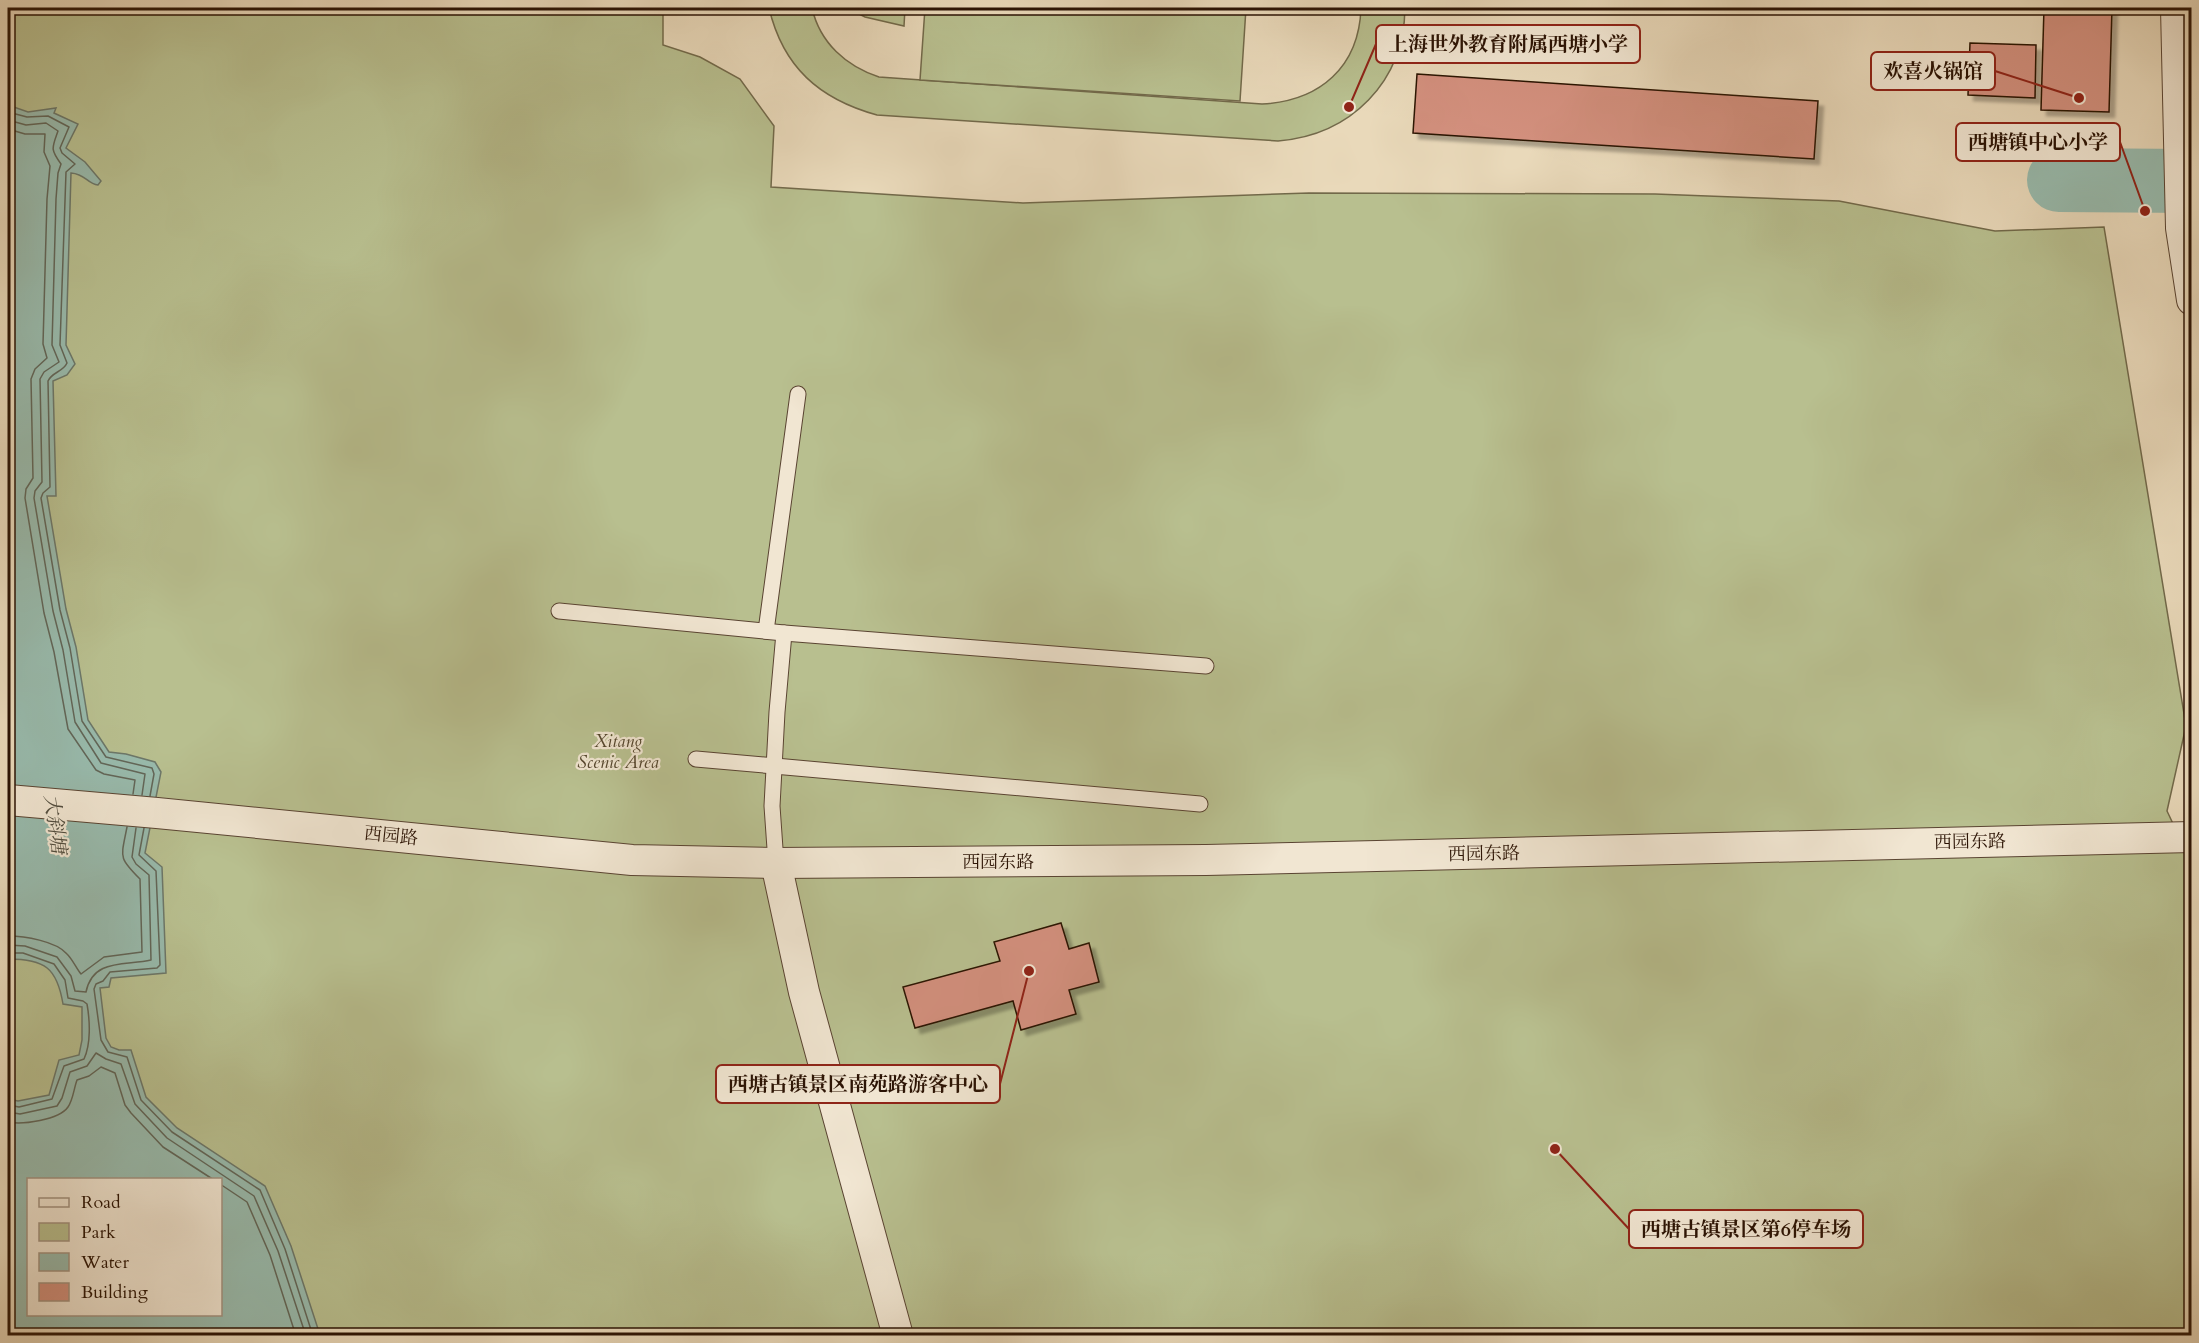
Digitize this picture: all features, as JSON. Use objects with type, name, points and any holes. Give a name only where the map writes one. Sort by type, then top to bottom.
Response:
[{"type":"street","points":[[2176,8],[2181,228],[2192,300]]},
{"type":"street","name":"西园路","points":[[8,800],[632,860],[776,863]]},
{"type":"street","name":"西园东路","points":[[776,863],[1206,861],[2192,837]]},
{"type":"street","points":[[776,863],[804,992],[898,1335]]},
{"type":"lane","points":[[766,631],[798,394]]},
{"type":"lane","points":[[559,611],[784,633],[1206,666]]},
{"type":"lane","points":[[776,863],[772,806],[784,633]]},
{"type":"lane","points":[[696,759],[1200,804]]},
{"type":"green space","name":"Xitang Scenic Area","points":[[8,8],[663,8],[663,45],[700,57],[740,79],[774,126],[771,187],[1023,203],[1309,193],[1655,194],[1839,201],[1995,231],[2104,227],[2186,726],[2167,811],[2192,864],[2191,1335],[8,1335]]},
{"type":"green space","points":[[769,8],[812,8],[821,32],[836,51],[845,60],[879,77],[1262,104],[1302,96],[1318,88],[1332,77],[1344,64],[1353,47],[1359,29],[1361,8],[1405,8],[1402,35],[1395,59],[1384,81],[1368,100],[1350,116],[1328,128],[1304,137],[1278,141],[877,115],[838,100],[806,78],[784,47],[775,29]]},
{"type":"green space","points":[[847,8],[905,8],[904,26],[865,17]]},
{"type":"green space","points":[[925,8],[1246,8],[1240,101],[920,80]]},
{"type":"water","name":"大斜塘","points":[[8,105],[28,112],[56,108],[54,113],[78,124],[66,148],[85,162],[101,181],[98,185],[94,184],[80,175],[71,173],[66,345],[75,364],[67,375],[53,381],[56,496],[47,496],[88,720],[109,752],[155,762],[161,772],[145,853],[162,867],[166,973],[111,978],[109,987],[100,988],[106,1038],[111,1047],[131,1050],[146,1097],[177,1128],[265,1186],[291,1246],[320,1335],[8,1335],[8,1099],[18,1101],[49,1095],[59,1060],[79,1055],[82,1040],[82,1007],[63,1004],[53,974],[40,964],[21,959],[8,959]]},
{"type":"building","points":[[2044,8],[2112,8],[2109,112],[2041,110]]},
{"type":"building","points":[[1970,43],[2036,45],[2035,98],[1968,95]]},
{"type":"building","points":[[1417,74],[1818,101],[1814,159],[1413,133]]},
{"type":"building","points":[[1061,923],[1069,949],[1089,943],[1099,982],[1069,990],[1076,1014],[1021,1030],[1013,1001],[915,1028],[903,987],[1000,961],[994,942]]},
{"type":"waterway","points":[[2059,180],[2192,181]]},
{"type":"place","name":"欢喜火锅馆","points":[[2079,98]]},
{"type":"place","name":"上海世外教育附属西塘小学","points":[[1349,107]]},
{"type":"place","name":"西塘镇中心小学","points":[[2145,211]]},
{"type":"place","name":"西塘古镇景区南苑路游客中心","points":[[1029,971]]},
{"type":"place","name":"西塘古镇景区第6停车场","points":[[1555,1149]]}]
